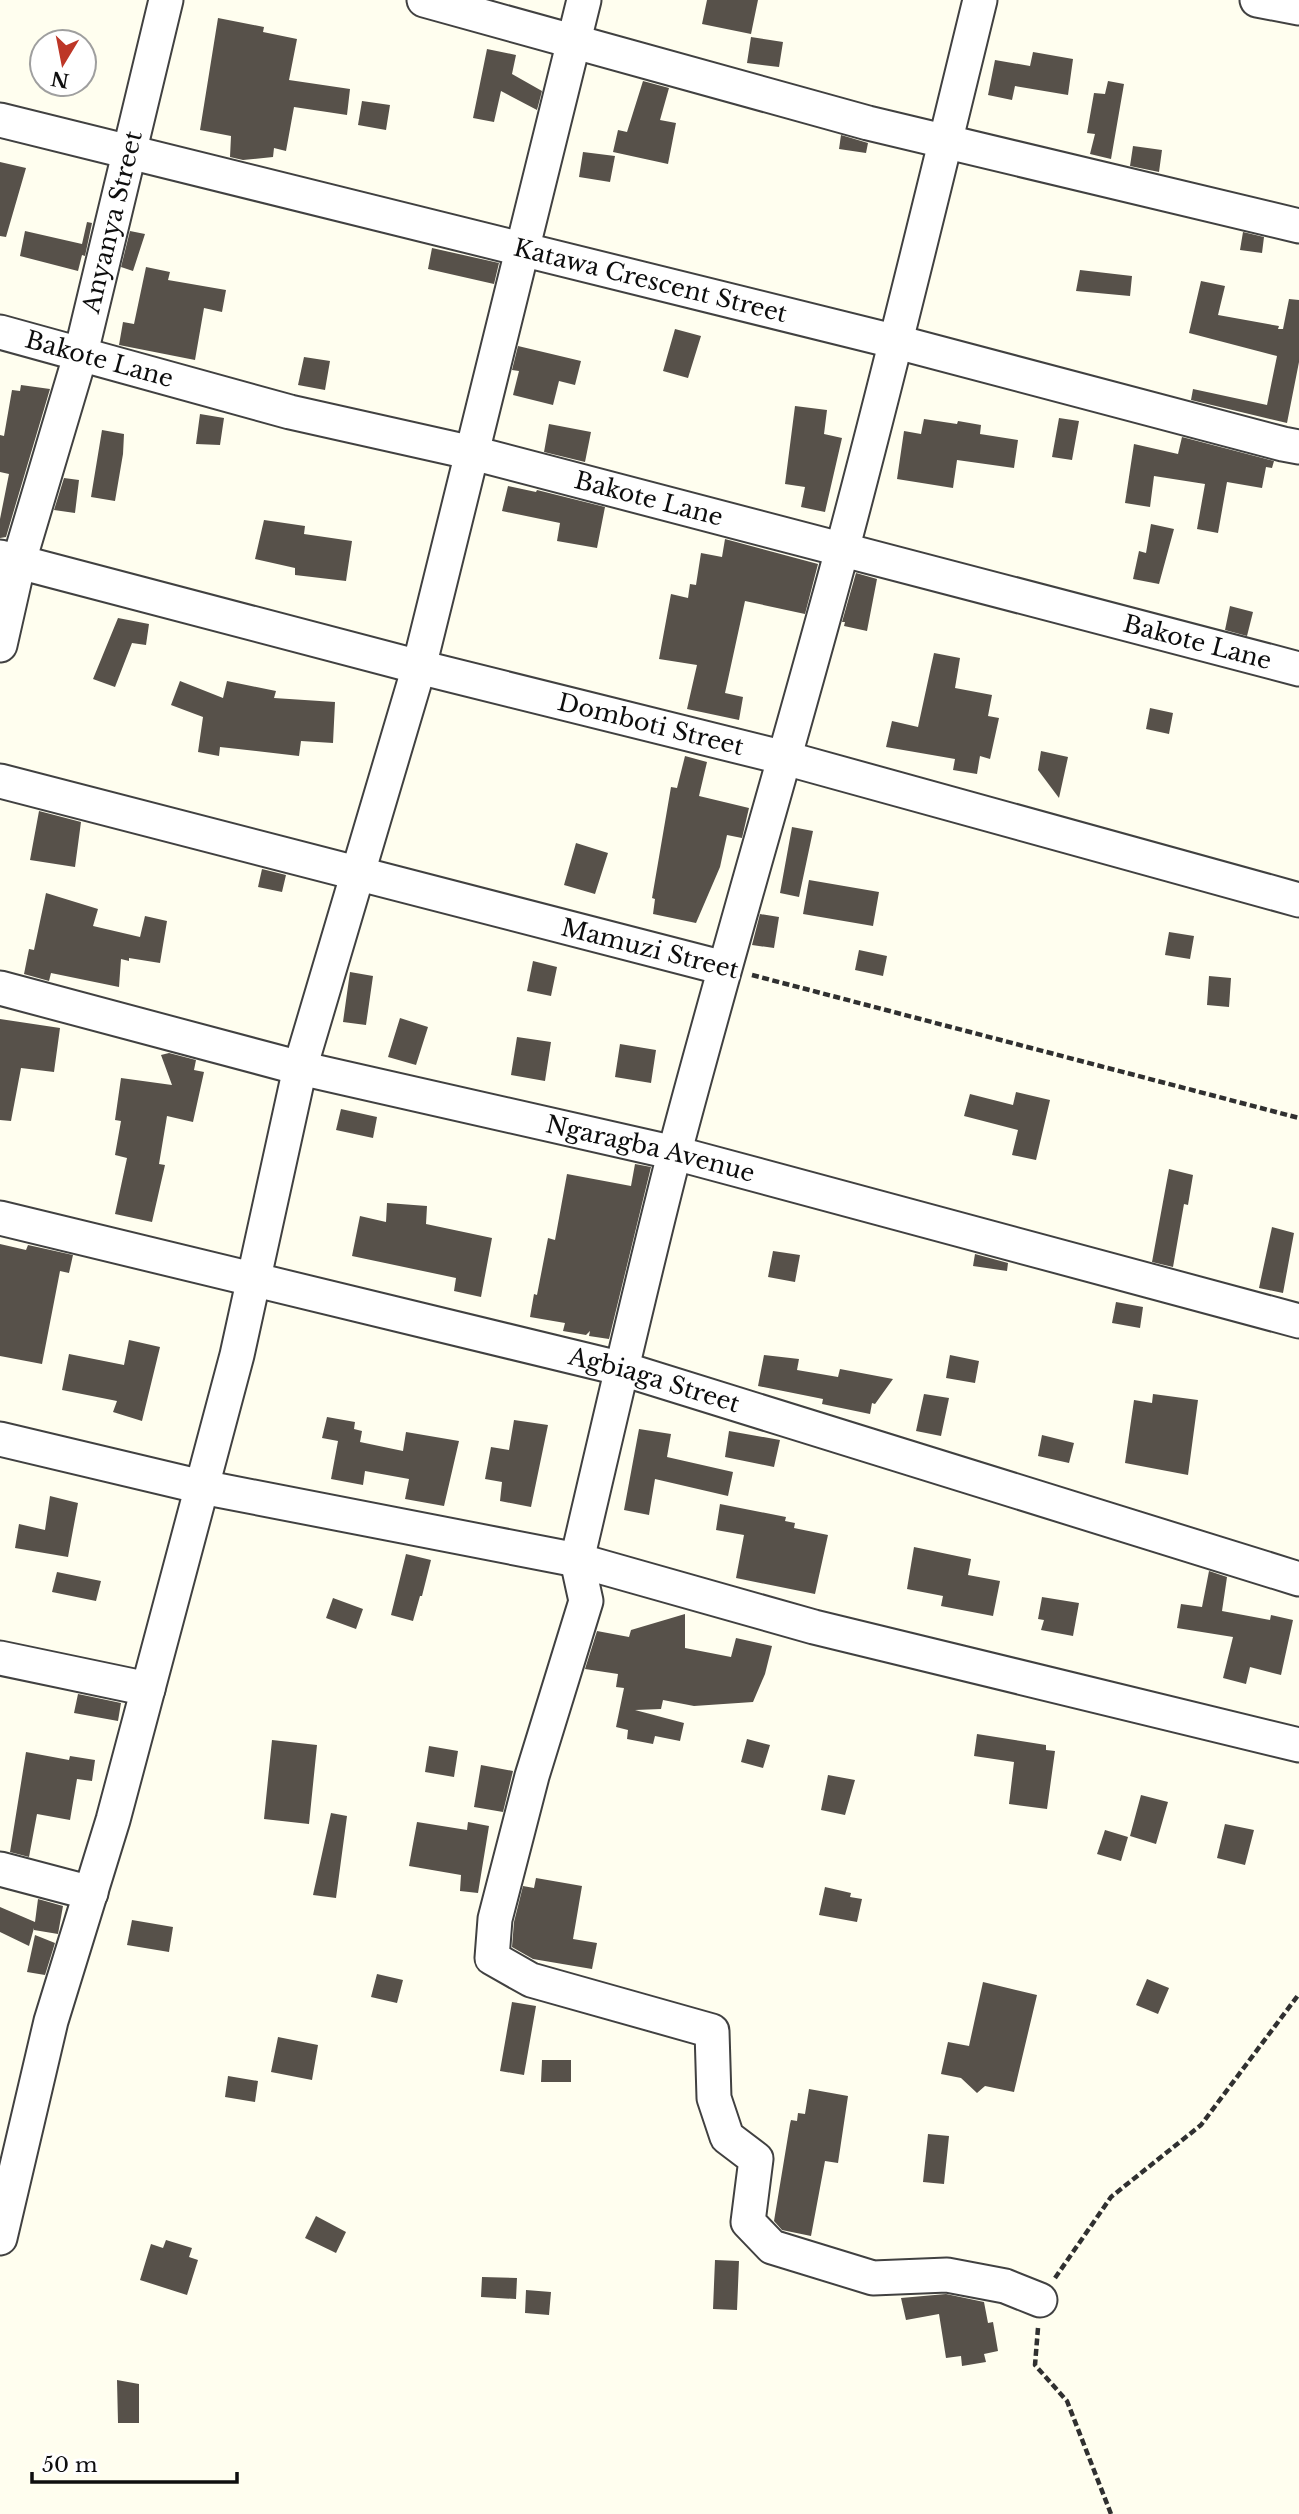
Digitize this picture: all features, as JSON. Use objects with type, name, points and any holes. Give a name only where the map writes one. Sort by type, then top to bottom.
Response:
[{"type":"street","name":"Anyanya Street","points":[[0,645],[10,559],[81,353],[166,0]]},
{"type":"street","points":[[424,0],[945,142],[1299,226]]},
{"type":"street","points":[[0,2238],[51,2021],[91,1893],[148,1689],[237,1355],[300,1068],[419,667],[584,0]]},
{"type":"street","points":[[980,0],[897,342],[842,550],[724,968],[675,1153],[577,1560],[586,1601],[532,1776],[495,1919],[492,1958],[531,1980],[712,2031],[714,2098],[727,2137],[756,2159],[748,2222],[772,2247],[873,2278],[947,2275],[1005,2286],[1040,2300]]},
{"type":"street","points":[[1257,0],[1299,8]]},
{"type":"street","name":"Katawa Crescent Street","points":[[0,120],[897,342],[1299,447]]},
{"type":"street","name":"Bakote Lane","points":[[0,332],[290,412],[472,453],[1299,669]]},
{"type":"street","name":"Domboti Street","points":[[10,559],[419,667],[785,758],[1299,900]]},
{"type":"street","name":"Mamuzi Street","points":[[0,781],[724,968]]},
{"type":"street","name":"Ngaragba Avenue","points":[[0,988],[300,1068],[675,1153],[1299,1321]]},
{"type":"street","name":"Agbiaga Street","points":[[0,1218],[623,1369],[1299,1579]]},
{"type":"street","points":[[0,1439],[202,1487],[577,1560],[814,1626],[1299,1745]]},
{"type":"street","points":[[0,1658],[148,1689]]},
{"type":"street","points":[[0,1869],[91,1893]]},
{"type":"path","name":"Mamuzi Street","points":[[724,968],[1299,1118]]},
{"type":"path","points":[[1111,2514],[1067,2401],[1035,2365],[1040,2300],[1111,2197],[1200,2125],[1299,1994]]},
{"type":"building","points":[[707,0],[758,0],[751,34],[702,24]]},
{"type":"building","points":[[218,18],[264,27],[263,32],[297,39],[289,80],[350,89],[347,115],[294,107],[286,151],[274,148],[273,157],[243,160],[230,157],[231,136],[200,130]]},
{"type":"building","points":[[751,37],[783,42],[779,67],[747,63]]},
{"type":"building","points":[[487,49],[516,55],[512,74],[542,91],[537,110],[501,91],[494,122],[473,118]]},
{"type":"building","points":[[1033,52],[1073,59],[1068,95],[1015,86],[1012,100],[988,95],[995,60],[1030,66]]},
{"type":"building","points":[[643,81],[669,88],[660,120],[676,123],[668,164],[613,152],[618,130],[627,132]]},
{"type":"building","points":[[1108,81],[1124,84],[1111,159],[1090,154],[1095,134],[1087,133],[1094,93],[1105,94]]},
{"type":"building","points":[[362,101],[390,105],[386,130],[358,125]]},
{"type":"building","points":[[841,135],[868,143],[866,153],[839,149]]},
{"type":"building","points":[[1133,146],[1162,150],[1159,172],[1130,166]]},
{"type":"building","points":[[583,152],[615,156],[610,182],[579,177]]},
{"type":"building","points":[[0,162],[26,168],[6,237],[0,236]]},
{"type":"building","points":[[87,222],[92,223],[85,256],[82,255],[78,271],[20,256],[25,231],[82,244]]},
{"type":"building","points":[[130,231],[145,234],[133,271],[121,267]]},
{"type":"building","points":[[1243,232],[1264,237],[1262,253],[1240,250]]},
{"type":"building","points":[[432,248],[499,263],[494,284],[428,269]]},
{"type":"building","points":[[146,267],[170,272],[168,280],[226,290],[222,312],[204,308],[195,360],[119,345],[123,322],[134,324]]},
{"type":"building","points":[[1080,270],[1132,276],[1130,296],[1076,291]]},
{"type":"building","points":[[1201,281],[1225,286],[1218,315],[1279,326],[1278,329],[1283,329],[1289,299],[1299,300],[1299,362],[1287,423],[1191,400],[1193,389],[1267,405],[1277,356],[1189,333]]},
{"type":"building","points":[[675,329],[701,336],[688,378],[663,371]]},
{"type":"building","points":[[518,346],[581,361],[575,385],[559,381],[553,405],[513,395],[519,371],[512,370]]},
{"type":"building","points":[[304,357],[330,361],[325,390],[298,385]]},
{"type":"building","points":[[21,385],[50,389],[6,537],[0,538],[0,519],[9,474],[0,472],[0,435],[4,436],[12,390],[20,391]]},
{"type":"building","points":[[795,406],[827,410],[824,434],[842,438],[825,512],[801,507],[805,487],[785,484]]},
{"type":"building","points":[[200,414],[224,418],[220,445],[196,444]]},
{"type":"building","points":[[1059,418],[1079,421],[1072,460],[1052,457]]},
{"type":"building","points":[[924,419],[981,425],[980,434],[1018,440],[1014,468],[957,460],[953,488],[897,479],[904,431],[921,434]]},
{"type":"building","points":[[549,424],[591,432],[585,462],[544,452]]},
{"type":"building","points":[[102,430],[124,434],[115,501],[91,497]]},
{"type":"building","points":[[1182,437],[1274,461],[1272,468],[1266,467],[1262,488],[1227,482],[1218,533],[1197,529],[1205,484],[1154,476],[1150,507],[1125,503],[1134,444],[1178,454]]},
{"type":"building","points":[[64,478],[79,480],[75,513],[54,510]]},
{"type":"building","points":[[508,486],[536,492],[537,490],[605,507],[597,548],[557,541],[560,523],[502,511]]},
{"type":"building","points":[[264,520],[305,526],[304,534],[352,541],[346,581],[295,575],[295,568],[255,559]]},
{"type":"building","points":[[1151,524],[1174,529],[1159,584],[1133,579],[1139,551],[1146,553]]},
{"type":"building","points":[[725,539],[818,564],[805,614],[745,601],[725,693],[743,697],[739,720],[687,709],[697,665],[659,659],[671,594],[688,598],[690,584],[696,585],[701,553],[722,557]]},
{"type":"building","points":[[856,573],[877,579],[867,631],[844,626],[845,622],[842,622]]},
{"type":"building","points":[[1230,606],[1253,612],[1247,636],[1225,630]]},
{"type":"building","points":[[118,618],[149,624],[146,645],[132,643],[115,687],[93,679]]},
{"type":"building","points":[[934,653],[960,658],[955,688],[992,695],[988,716],[999,718],[990,759],[980,756],[977,774],[953,770],[955,759],[886,747],[892,721],[918,727]]},
{"type":"building","points":[[180,681],[223,698],[227,681],[276,691],[274,698],[335,702],[333,743],[301,741],[299,756],[220,747],[219,756],[198,752],[203,717],[171,705]]},
{"type":"building","points":[[1150,708],[1173,713],[1169,734],[1146,729]]},
{"type":"building","points":[[1041,751],[1068,757],[1059,798],[1038,770]]},
{"type":"building","points":[[685,756],[707,762],[699,796],[749,808],[742,838],[727,835],[720,867],[696,923],[653,914],[655,899],[652,898],[671,787],[677,788]]},
{"type":"building","points":[[39,811],[81,822],[75,867],[30,860]]},
{"type":"building","points":[[792,827],[813,831],[799,897],[780,893]]},
{"type":"building","points":[[576,843],[608,853],[595,894],[564,885]]},
{"type":"building","points":[[262,869],[286,875],[282,892],[258,887]]},
{"type":"building","points":[[809,880],[879,892],[873,926],[803,914]]},
{"type":"building","points":[[46,893],[98,909],[93,926],[140,937],[145,916],[167,921],[160,963],[121,959],[119,987],[51,973],[49,981],[24,974],[29,949],[34,950]]},
{"type":"building","points":[[760,914],[779,917],[774,948],[752,945]]},
{"type":"building","points":[[1169,932],[1194,936],[1190,959],[1165,955]]},
{"type":"building","points":[[859,950],[887,956],[883,976],[855,970]]},
{"type":"building","points":[[533,961],[557,967],[551,996],[527,991]]},
{"type":"building","points":[[350,972],[373,976],[366,1025],[343,1022]]},
{"type":"building","points":[[1209,976],[1231,978],[1229,1007],[1207,1005]]},
{"type":"building","points":[[400,1018],[428,1027],[416,1065],[388,1057]]},
{"type":"building","points":[[0,1019],[60,1028],[54,1072],[21,1068],[11,1121],[0,1120]]},
{"type":"building","points":[[517,1037],[551,1042],[545,1081],[511,1075]]},
{"type":"building","points":[[620,1044],[656,1050],[651,1083],[615,1077]]},
{"type":"building","points":[[169,1053],[196,1060],[194,1070],[204,1072],[193,1122],[167,1116],[159,1164],[165,1165],[152,1222],[115,1214],[127,1158],[115,1155],[121,1121],[115,1120],[121,1078],[172,1085],[161,1055]]},
{"type":"building","points":[[1016,1092],[1050,1100],[1036,1160],[1012,1155],[1018,1130],[964,1116],[970,1094],[1013,1105]]},
{"type":"building","points":[[341,1109],[377,1117],[373,1138],[336,1130]]},
{"type":"building","points":[[635,1164],[651,1167],[609,1339],[589,1336],[590,1331],[586,1335],[563,1331],[565,1323],[530,1317],[548,1238],[555,1240],[567,1174],[631,1186]]},
{"type":"building","points":[[1169,1169],[1193,1175],[1188,1205],[1184,1204],[1173,1267],[1152,1262]]},
{"type":"building","points":[[387,1203],[427,1206],[426,1224],[492,1238],[481,1297],[454,1291],[456,1278],[352,1256],[360,1216],[386,1222]]},
{"type":"building","points":[[1272,1227],[1294,1233],[1283,1293],[1259,1288]]},
{"type":"building","points":[[0,1244],[26,1250],[28,1245],[73,1255],[69,1273],[60,1271],[42,1364],[0,1356]]},
{"type":"building","points":[[773,1251],[800,1255],[795,1282],[768,1277]]},
{"type":"building","points":[[975,1254],[1008,1263],[1007,1271],[973,1266]]},
{"type":"building","points":[[1116,1302],[1143,1307],[1140,1328],[1112,1323]]},
{"type":"building","points":[[129,1340],[160,1347],[142,1421],[113,1412],[117,1401],[62,1390],[69,1354],[124,1365]]},
{"type":"building","points":[[764,1355],[799,1359],[797,1370],[838,1377],[840,1369],[893,1379],[875,1404],[872,1403],[870,1414],[822,1404],[823,1399],[758,1386]]},
{"type":"building","points":[[950,1355],[979,1361],[975,1383],[946,1378]]},
{"type":"building","points":[[924,1394],[949,1398],[941,1436],[916,1431]]},
{"type":"building","points":[[1153,1394],[1198,1400],[1188,1475],[1125,1463],[1134,1400],[1152,1403]]},
{"type":"building","points":[[327,1417],[355,1422],[354,1429],[362,1431],[360,1442],[403,1451],[406,1432],[459,1441],[444,1506],[405,1499],[409,1479],[365,1471],[363,1485],[331,1479],[338,1441],[322,1438]]},
{"type":"building","points":[[514,1420],[548,1425],[531,1507],[500,1501],[502,1482],[485,1479],[491,1447],[509,1450]]},
{"type":"building","points":[[639,1429],[671,1434],[667,1457],[733,1472],[728,1496],[655,1479],[649,1515],[624,1510]]},
{"type":"building","points":[[729,1431],[780,1440],[774,1467],[725,1457]]},
{"type":"building","points":[[1042,1435],[1074,1443],[1069,1463],[1038,1456]]},
{"type":"building","points":[[50,1496],[78,1503],[68,1557],[15,1548],[19,1524],[45,1530]]},
{"type":"building","points":[[720,1504],[786,1517],[785,1521],[795,1523],[794,1528],[828,1535],[815,1594],[736,1578],[744,1535],[716,1530]]},
{"type":"building","points":[[914,1547],[971,1559],[968,1575],[1000,1581],[993,1616],[941,1606],[943,1596],[907,1589]]},
{"type":"building","points":[[406,1554],[431,1560],[413,1621],[391,1615]]},
{"type":"building","points":[[1209,1571],[1227,1577],[1222,1611],[1270,1620],[1271,1615],[1293,1620],[1281,1675],[1250,1667],[1246,1684],[1223,1678],[1233,1637],[1177,1628],[1181,1604],[1202,1607]]},
{"type":"building","points":[[57,1572],[101,1581],[96,1601],[52,1592]]},
{"type":"building","points":[[1042,1597],[1079,1603],[1073,1636],[1041,1630],[1044,1620],[1038,1619]]},
{"type":"building","points":[[333,1598],[363,1609],[356,1629],[326,1618]]},
{"type":"building","points":[[685,1614],[685,1648],[731,1657],[736,1638],[772,1646],[765,1674],[753,1702],[694,1706],[663,1700],[661,1709],[635,1710],[684,1723],[680,1741],[655,1736],[653,1744],[627,1739],[628,1730],[616,1727],[624,1688],[616,1687],[618,1674],[585,1669],[597,1631],[629,1637],[631,1630]]},
{"type":"building","points":[[78,1694],[121,1703],[118,1721],[74,1713]]},
{"type":"building","points":[[977,1734],[1046,1745],[1046,1750],[1055,1751],[1047,1809],[1009,1804],[1014,1762],[974,1756]]},
{"type":"building","points":[[747,1739],[770,1745],[763,1768],[741,1762]]},
{"type":"building","points":[[272,1740],[317,1745],[309,1824],[264,1819]]},
{"type":"building","points":[[429,1746],[458,1751],[454,1777],[425,1772]]},
{"type":"building","points":[[26,1752],[69,1760],[70,1756],[95,1760],[92,1781],[77,1779],[70,1820],[37,1814],[29,1857],[10,1852]]},
{"type":"building","points":[[481,1765],[513,1771],[503,1812],[474,1807]]},
{"type":"building","points":[[828,1775],[855,1780],[845,1815],[821,1810]]},
{"type":"building","points":[[1141,1795],[1168,1802],[1156,1844],[1130,1836]]},
{"type":"building","points":[[331,1813],[347,1816],[336,1898],[313,1895]]},
{"type":"building","points":[[417,1822],[467,1830],[468,1822],[489,1826],[478,1893],[460,1891],[461,1875],[409,1866]]},
{"type":"building","points":[[1225,1824],[1254,1830],[1245,1865],[1217,1858]]},
{"type":"building","points":[[1105,1830],[1128,1837],[1121,1861],[1097,1854]]},
{"type":"building","points":[[536,1878],[582,1886],[573,1939],[597,1943],[592,1969],[533,1959],[512,1947],[514,1922],[523,1886],[534,1888]]},
{"type":"building","points":[[825,1887],[851,1893],[850,1897],[862,1899],[857,1922],[819,1915]]},
{"type":"building","points":[[38,1899],[63,1906],[58,1934],[34,1928],[29,1946],[0,1932],[0,1907],[35,1922]]},
{"type":"building","points":[[132,1920],[173,1927],[169,1952],[127,1945]]},
{"type":"building","points":[[35,1935],[55,1943],[45,1975],[27,1972]]},
{"type":"building","points":[[377,1974],[403,1980],[397,2003],[371,1997]]},
{"type":"building","points":[[1147,1979],[1169,1988],[1158,2014],[1136,2005]]},
{"type":"building","points":[[983,1982],[1037,1995],[1014,2092],[985,2086],[977,2093],[961,2078],[941,2074],[948,2042],[969,2046]]},
{"type":"building","points":[[512,2002],[536,2006],[524,2075],[500,2071]]},
{"type":"building","points":[[278,2037],[318,2045],[312,2080],[271,2072]]},
{"type":"building","points":[[542,2060],[571,2060],[571,2082],[541,2082]]},
{"type":"building","points":[[228,2076],[258,2081],[255,2102],[225,2097]]},
{"type":"building","points":[[809,2089],[848,2096],[838,2163],[825,2161],[811,2236],[782,2230],[774,2221],[791,2120],[797,2121],[798,2113],[805,2114]]},
{"type":"building","points":[[928,2134],[949,2136],[944,2184],[923,2182]]},
{"type":"building","points":[[316,2216],[346,2232],[336,2253],[305,2238]]},
{"type":"building","points":[[166,2240],[192,2248],[189,2257],[198,2260],[187,2295],[140,2280],[151,2244],[163,2248]]},
{"type":"building","points":[[715,2260],[739,2261],[737,2310],[713,2309]]},
{"type":"building","points":[[482,2277],[517,2278],[516,2299],[481,2297]]},
{"type":"building","points":[[526,2290],[551,2292],[549,2315],[525,2313]]},
{"type":"building","points":[[946,2294],[984,2302],[988,2323],[993,2322],[998,2351],[984,2354],[986,2362],[962,2366],[961,2356],[946,2358],[939,2314],[906,2320],[901,2298]]},
{"type":"building","points":[[117,2380],[139,2384],[139,2423],[118,2423]]}]
